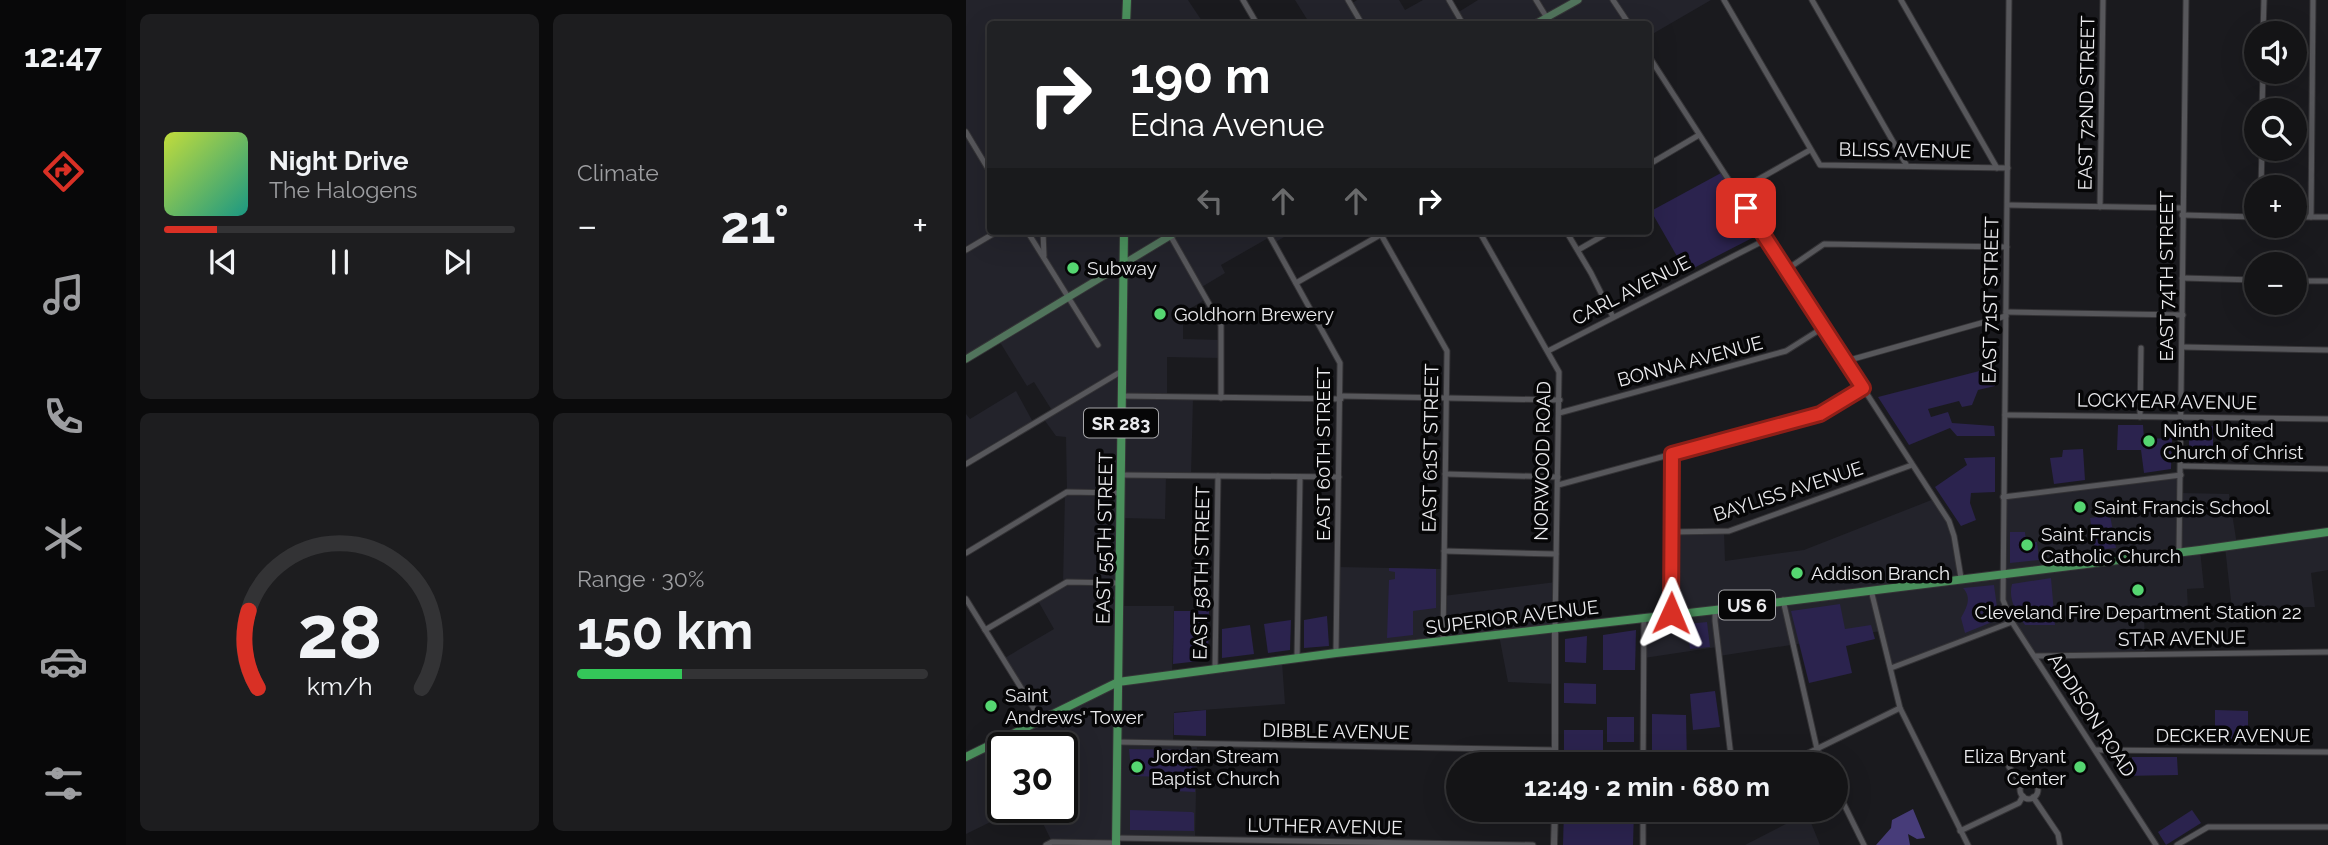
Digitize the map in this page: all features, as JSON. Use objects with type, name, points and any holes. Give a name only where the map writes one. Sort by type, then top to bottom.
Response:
[{"type":"main road","points":[[1126,21],[1127,0]]},
{"type":"main road","points":[[1541,21],[1578,0]]},
{"type":"main road","name":"EAST 55TH STREET","points":[[1116,842],[1124,235]]},
{"type":"main road","points":[[966,359],[1170,235]]},
{"type":"main road","name":"SUPERIOR AVENUE","points":[[967,754],[1118,682],[2328,532]]},
{"type":"street","points":[[1243,0],[1255,21]]},
{"type":"street","points":[[1348,0],[1360,21]]},
{"type":"street","points":[[1449,0],[1461,21]]},
{"type":"street","points":[[1536,0],[1547,18]]},
{"type":"street","points":[[1613,0],[1627,21]]},
{"type":"street","points":[[1724,0],[1810,150],[1736,192]]},
{"type":"street","points":[[1812,0],[1907,166]]},
{"type":"street","points":[[1901,0],[1997,168]]},
{"type":"street","name":"EAST 71ST STREET","points":[[2003,600],[2009,0]]},
{"type":"street","name":"EAST 72ND STREET","points":[[2100,206],[2102,0]]},
{"type":"street","name":"EAST 74TH STREET","points":[[2179,552],[2186,0]]},
{"type":"street","points":[[2263,21],[2264,0]]},
{"type":"street","points":[[2311,217],[2313,0]]},
{"type":"street","points":[[1652,61],[1949,520],[1961,578]]},
{"type":"street","points":[[966,132],[987,167]]},
{"type":"street","points":[[1652,163],[1699,135]]},
{"type":"street","name":"BLISS AVENUE","points":[[1810,150],[1820,165],[2008,168]]},
{"type":"street","points":[[2008,205],[2182,208]]},
{"type":"street","points":[[2182,215],[2244,217]]},
{"type":"street","points":[[2307,217],[2328,217]]},
{"type":"street","points":[[966,250],[991,235]]},
{"type":"street","points":[[1030,235],[1098,345]]},
{"type":"street","points":[[1043,235],[1045,259]]},
{"type":"street","points":[[1175,235],[1221,325],[1221,398]]},
{"type":"street","name":"EAST 60TH STREET","points":[[1269,235],[1339,356],[1341,397],[1336,653]]},
{"type":"street","points":[[1296,283],[1377,235]]},
{"type":"street","name":"EAST 61ST STREET","points":[[1384,235],[1447,351],[1443,641]]},
{"type":"street","name":"NORWOOD ROAD","points":[[1481,235],[1559,372],[1555,628]]},
{"type":"street","points":[[1569,235],[1613,317]]},
{"type":"street","points":[[1578,250],[1604,235]]},
{"type":"street","name":"CARL AVENUE","points":[[1548,351],[1767,239]]},
{"type":"street","points":[[1786,270],[1824,244],[2007,247]]},
{"type":"street","points":[[2182,278],[2244,280]]},
{"type":"street","points":[[2307,281],[2328,281]]},
{"type":"street","points":[[1846,361],[2006,314],[2183,315]]},
{"type":"street","name":"BONNA AVENUE","points":[[1559,413],[1786,351],[1824,327]]},
{"type":"street","points":[[2182,347],[2328,350]]},
{"type":"street","points":[[2140,417],[2141,348]]},
{"type":"street","points":[[966,464],[1122,371]]},
{"type":"street","points":[[1558,485],[1820,414],[1863,388]]},
{"type":"street","points":[[1121,396],[1560,400]]},
{"type":"street","name":"LOCKYEAR AVENUE","points":[[2005,415],[2328,419]]},
{"type":"street","points":[[1671,613],[1672,454]]},
{"type":"street","name":"BAYLISS AVENUE","points":[[1672,532],[1729,531],[1912,466]]},
{"type":"street","points":[[2181,466],[2328,469]]},
{"type":"street","points":[[1445,474],[1558,477]]},
{"type":"street","points":[[1121,475],[1339,477]]},
{"type":"street","points":[[2003,498],[2181,475]]},
{"type":"street","name":"EAST 58TH STREET","points":[[1215,670],[1218,476]]},
{"type":"street","points":[[1297,659],[1300,477]]},
{"type":"street","points":[[966,553],[1067,492],[1120,493]]},
{"type":"street","points":[[1444,551],[1556,554]]},
{"type":"street","points":[[985,630],[1067,582],[1119,583]]},
{"type":"street","points":[[1871,590],[1900,708],[1968,845]]},
{"type":"street","points":[[966,599],[1041,720]]},
{"type":"street","points":[[1783,600],[1818,752]]},
{"type":"street","name":"ADDISON ROAD","points":[[2003,600],[2012,622],[2156,845]]},
{"type":"street","points":[[1715,610],[1730,752]]},
{"type":"street","points":[[1643,752],[1644,617]]},
{"type":"street","points":[[1891,668],[2012,622]]},
{"type":"street","points":[[1555,628],[1555,750]]},
{"type":"street","name":"STAR AVENUE","points":[[2036,656],[2328,652]]},
{"type":"street","points":[[1810,752],[1900,708]]},
{"type":"street","name":"DIBBLE AVENUE","points":[[1117,742],[1555,750]]},
{"type":"street","name":"DECKER AVENUE","points":[[2096,750],[2328,752]]},
{"type":"street","points":[[2008,766],[2022,784]]},
{"type":"street","points":[[2023,796],[2020,790],[2022,784],[2028,781],[2035,783],[2037,792],[2033,797]]},
{"type":"street","points":[[1961,831],[2019,803],[2023,796]]},
{"type":"street","points":[[2023,796],[2033,797]]},
{"type":"street","points":[[2033,797],[2058,834],[2060,845]]},
{"type":"street","points":[[1848,812],[1864,845]]},
{"type":"street","points":[[1555,822],[1555,845]]},
{"type":"street","points":[[1643,822],[1643,845]]},
{"type":"street","points":[[2177,845],[2208,827],[2328,827]]},
{"type":"street","name":"LUTHER AVENUE","points":[[1046,845],[1052,842],[1533,845]]},
{"type":"shaded area","points":[[966,0],[1188,0],[1202,21],[987,21],[987,235],[1287,235],[1274,243],[1270,237],[1221,265],[1225,273],[1200,288],[1206,299],[1183,313],[1183,339],[1221,340],[1221,358],[1167,357],[1167,397],[1193,398],[1191,476],[1166,476],[1165,519],[1120,518],[1119,606],[1174,606],[1172,675],[1282,662],[1285,704],[1174,712],[1173,743],[1197,744],[1195,839],[1117,838],[1116,843],[1052,842],[1043,823],[1078,823],[1078,732],[1017,732],[1041,720],[1003,659],[1054,629],[1037,599],[1063,584],[1067,491],[1066,437],[1056,436],[1043,418],[1053,412],[1034,382],[1027,386],[998,339],[966,359]]},
{"type":"shaded area","points":[[1295,0],[1348,0],[1351,4],[1357,0],[1399,0],[1405,10],[1423,0],[1449,0],[1457,13],[1478,0],[1711,0],[1652,34],[1652,21],[1308,21]]},
{"type":"shaded area","points":[[1721,173],[1758,235],[1686,272],[1652,210]]},
{"type":"shaded area","points":[[1995,367],[1995,386],[1978,390],[1972,405],[1962,407],[1959,401],[1928,409],[1931,417],[1948,412],[1952,423],[1994,426],[1995,436],[1957,436],[1950,428],[1909,445],[1878,397]]},
{"type":"shaded area","points":[[1016,391],[1034,424],[966,464],[966,414],[970,419]]},
{"type":"shaded area","points":[[2118,425],[2143,425],[2144,439],[2172,438],[2171,469],[2144,473],[2141,450],[2117,450]]},
{"type":"shaded area","points":[[2189,426],[2213,426],[2213,451],[2189,451]]},
{"type":"shaded area","points":[[2083,449],[2085,480],[2054,484],[2050,458],[2062,457],[2063,450]]},
{"type":"shaded area","points":[[1995,457],[1995,492],[1971,493],[1970,503],[1976,520],[1961,526],[1935,487],[1967,465],[1964,458]]},
{"type":"shaded area","points":[[2181,475],[2181,493],[2229,494],[2237,545],[2328,532],[2328,570],[2311,573],[2315,607],[2232,609],[2225,547],[2200,550],[2204,588],[2187,589],[2188,610],[2144,611],[2145,655],[2036,656],[2012,622],[1891,668],[1881,631],[1719,656],[1717,647],[1644,658],[1644,617],[1671,613],[1672,532],[1724,532],[1725,561],[1804,550],[1934,499],[1949,521],[1961,577],[2003,574],[2003,497]]},
{"type":"shaded area","points":[[2110,515],[2116,548],[2095,550],[2090,518]]},
{"type":"shaded area","points":[[2010,532],[2025,532],[2026,542],[2037,542],[2039,560],[2010,563]]},
{"type":"shaded area","points":[[1338,567],[1443,569],[1443,596],[1556,582],[1555,684],[1508,682],[1499,635],[1336,653]]},
{"type":"shaded area","points":[[1389,568],[1436,569],[1436,608],[1413,611],[1413,635],[1387,638],[1389,580],[1395,579],[1395,572],[1389,571]]},
{"type":"shaded area","points":[[2051,578],[2055,625],[2025,625],[2014,606],[2012,584]]},
{"type":"shaded area","points":[[1994,585],[1997,607],[2002,618],[1965,633],[1961,618],[1968,599],[1963,588]]},
{"type":"shaded area","points":[[1840,604],[1845,629],[1871,625],[1875,639],[1846,646],[1852,673],[1809,683],[1791,611]]},
{"type":"shaded area","points":[[1174,611],[1209,611],[1208,660],[1173,664]]},
{"type":"shaded area","points":[[1327,616],[1329,646],[1304,648],[1304,620]]},
{"type":"shaded area","points":[[1291,620],[1290,650],[1268,653],[1264,624]]},
{"type":"shaded area","points":[[1707,622],[1710,647],[1690,649],[1687,624]]},
{"type":"shaded area","points":[[1250,625],[1254,654],[1222,658],[1222,629]]},
{"type":"shaded area","points":[[1636,630],[1635,670],[1603,670],[1603,635]]},
{"type":"shaded area","points":[[1587,636],[1586,663],[1565,662],[1565,639]]},
{"type":"shaded area","points":[[1564,683],[1596,684],[1596,704],[1564,703]]},
{"type":"shaded area","points":[[1715,691],[1720,727],[1693,730],[1690,694]]},
{"type":"shaded area","points":[[1206,710],[1206,736],[1174,735],[1174,713]]},
{"type":"shaded area","points":[[2215,710],[2248,711],[2248,742],[2215,742]]},
{"type":"shaded area","points":[[1652,714],[1686,715],[1687,752],[1652,752]]},
{"type":"shaded area","points":[[1607,717],[1634,717],[1634,742],[1607,742]]},
{"type":"shaded area","points":[[1564,730],[1603,730],[1603,752],[1564,752]]},
{"type":"shaded area","points":[[987,747],[988,823],[966,834],[966,749],[970,755]]},
{"type":"shaded area","points":[[1129,749],[1195,750],[1195,792],[1174,791],[1173,780],[1169,777],[1129,776],[1144,774],[1144,764],[1140,764],[1139,760],[1130,760]]},
{"type":"shaded area","points":[[2132,757],[2177,757],[2178,775],[2122,776],[2115,765],[2132,765]]},
{"type":"shaded area","points":[[1913,809],[1925,838],[1917,839],[1908,834],[1910,845],[1876,845],[1891,828],[1892,820]]},
{"type":"shaded area","points":[[1130,810],[1192,812],[1194,831],[1130,830]]},
{"type":"shaded area","points":[[2192,810],[2201,823],[2166,845],[2158,832]]},
{"type":"shaded area","points":[[1564,822],[1634,822],[1633,845],[1563,845]]},
{"type":"shaded area","points":[[1790,822],[1811,822],[1820,845],[1745,845]]},
{"type":"place","name":"Subway","points":[[1073,268]]},
{"type":"place","name":"Goldhorn Brewery","points":[[1160,314]]},
{"type":"place","name":"Ninth United Church of Christ","points":[[2149,441]]},
{"type":"place","name":"Saint Francis School","points":[[2080,507]]},
{"type":"place","name":"Saint Francis Catholic Church","points":[[2027,545]]},
{"type":"place","name":"Addison Branch","points":[[1797,573]]},
{"type":"place","name":"Cleveland Fire Department Station 22","points":[[2138,590]]},
{"type":"place","name":"Saint Andrews' Tower","points":[[991,706]]},
{"type":"place","name":"Jordan Stream Baptist Church","points":[[1137,767]]},
{"type":"place","name":"Eliza Bryant Center","points":[[2080,767]]},
{"type":"route","points":[[1671,613],[1672,454],[1820,414],[1863,388],[1746,208]]}]
